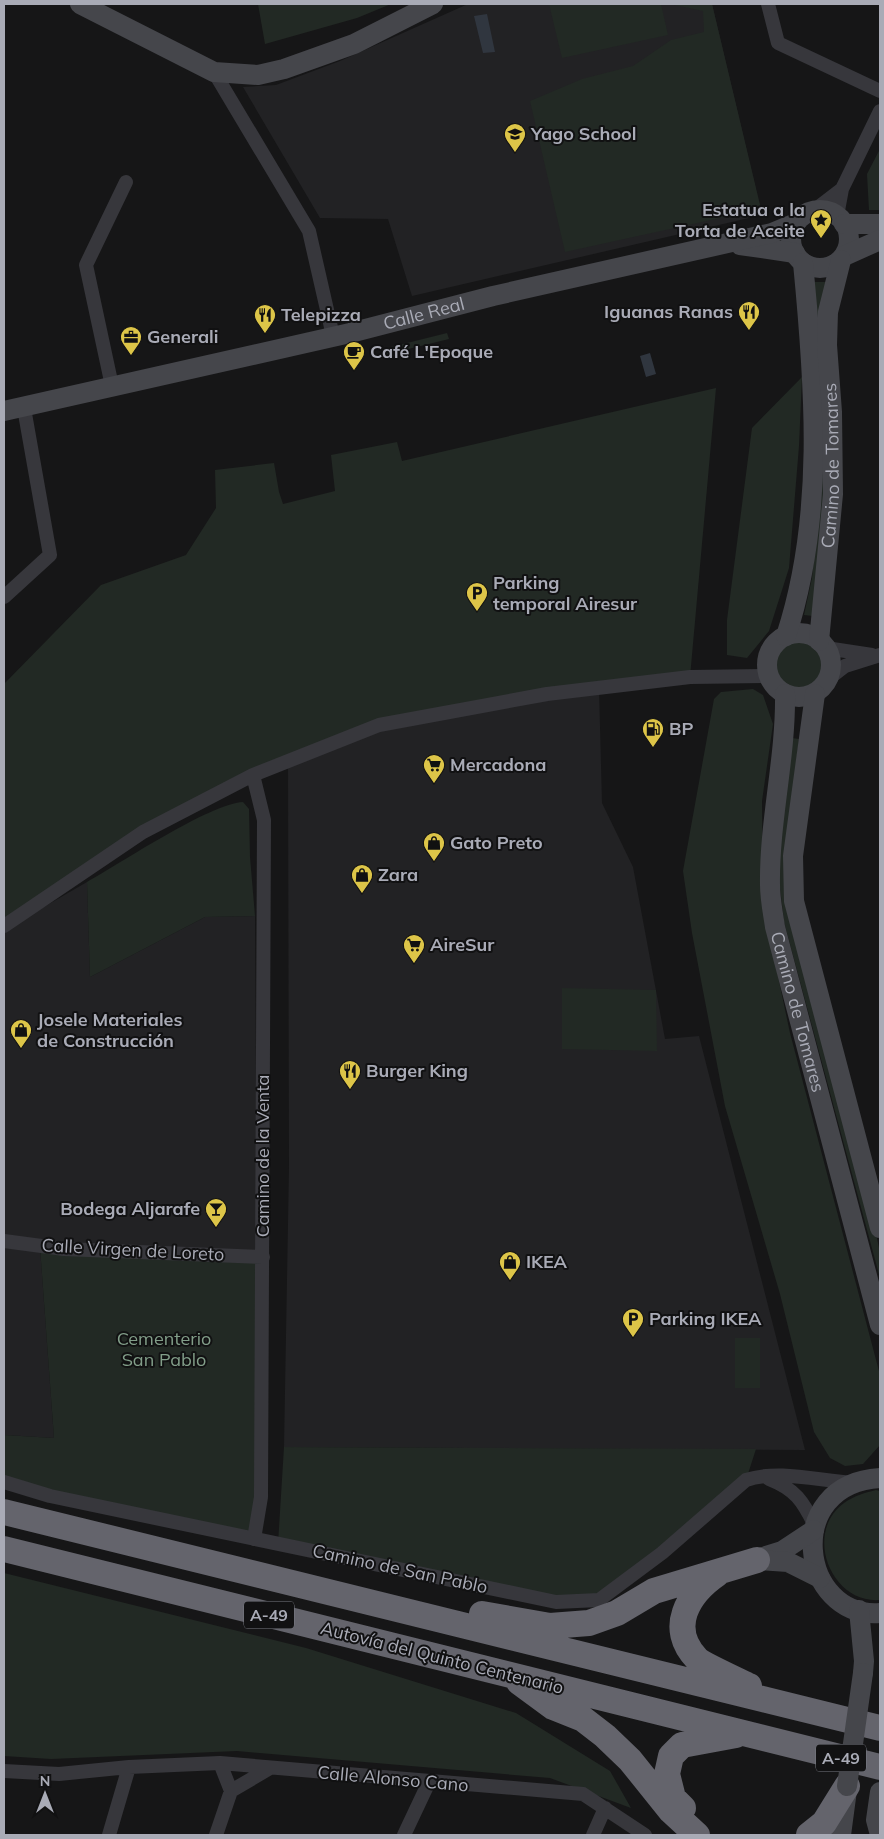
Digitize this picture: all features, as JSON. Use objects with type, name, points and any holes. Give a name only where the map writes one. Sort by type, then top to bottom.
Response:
[{"type":"highway","name":"Autovía del Quinto Centenario","points":[[4,1512],[880,1728]]},
{"type":"highway","name":"Autovía del Quinto Centenario","points":[[4,1549],[880,1767]]},
{"type":"highway","points":[[356,1598],[496,1616],[550,1626],[589,1623],[617,1614],[654,1591],[757,1560]]},
{"type":"highway","points":[[726,1568],[699,1586],[688,1604],[682,1621],[684,1638],[697,1660],[781,1704]]},
{"type":"highway","points":[[508,1674],[553,1707],[583,1719],[605,1736],[630,1760],[671,1811],[697,1835]]},
{"type":"highway","points":[[710,1835],[673,1798],[666,1774],[671,1756],[682,1745],[745,1733]]},
{"type":"highway","points":[[809,1835],[824,1823],[847,1786]]},
{"type":"street","points":[[80,4],[214,72],[258,75],[284,69],[354,44],[433,4]]},
{"type":"street","points":[[768,4],[778,43],[880,91]]},
{"type":"street","points":[[214,72],[309,231],[333,336]]},
{"type":"street","points":[[842,258],[849,239],[841,220],[842,189],[880,112]]},
{"type":"street","points":[[112,386],[86,265],[126,182]]},
{"type":"street","points":[[842,189],[804,218],[791,238],[799,258],[818,268],[825,268],[880,240]]},
{"type":"street","points":[[804,218],[825,211],[841,220],[880,224]]},
{"type":"street","name":"Calle Real","points":[[4,411],[24,408],[333,336],[493,296],[772,233],[804,218]]},
{"type":"street","name":"Calle Real","points":[[728,243],[799,258]]},
{"type":"street","name":"Camino de Tomares","points":[[786,636],[796,605],[811,517],[814,431],[799,258]]},
{"type":"street","name":"Camino de Tomares","points":[[823,644],[833,494],[832,412],[827,345],[828,312],[842,258]]},
{"type":"street","points":[[4,598],[50,555],[24,408]]},
{"type":"street","points":[[803,634],[823,644],[878,656],[845,666],[821,687],[795,697],[785,694],[772,684],[768,676],[768,657],[772,649],[786,636],[803,634]]},
{"type":"street","points":[[821,687],[831,664],[823,644]]},
{"type":"street","points":[[4,926],[144,832],[253,775],[379,725],[554,693],[690,677],[768,676]]},
{"type":"street","name":"Camino de Tomares","points":[[821,687],[793,856],[794,901],[880,1228]]},
{"type":"street","name":"Camino de Tomares","points":[[785,694],[786,722],[771,852],[770,886],[775,927],[880,1325]]},
{"type":"street","name":"Camino de la Venta","points":[[253,775],[264,820],[261,1496],[254,1538]]},
{"type":"street","name":"Calle Virgen de Loreto","points":[[4,1241],[64,1249],[263,1257]]},
{"type":"street","points":[[759,1476],[787,1486],[806,1508],[814,1528]]},
{"type":"street","name":"Camino de San Pablo","points":[[4,1482],[50,1496],[556,1602],[599,1600],[662,1553],[746,1480],[759,1476],[871,1477]]},
{"type":"street","points":[[820,1578],[812,1554],[814,1528],[822,1510],[832,1498],[871,1477]]},
{"type":"street","points":[[757,1560],[782,1551],[814,1528]]},
{"type":"street","points":[[757,1560],[788,1562],[820,1578],[837,1597],[859,1610],[880,1613]]},
{"type":"street","points":[[841,1835],[863,1674],[864,1654],[859,1610]]},
{"type":"street","points":[[216,1835],[231,1791],[220,1762]]},
{"type":"street","name":"Calle Alonso Cano","points":[[4,1772],[59,1774],[129,1767],[220,1762],[270,1768],[583,1794],[645,1835]]},
{"type":"street","points":[[109,1835],[129,1767]]},
{"type":"street","points":[[231,1791],[270,1768]]},
{"type":"street","points":[[404,1835],[429,1782]]},
{"type":"street","points":[[878,1827],[880,1792]]},
{"type":"street","points":[[593,1835],[605,1808]]},
{"type":"shaded area","name":"Yago School","points":[[468,4],[712,4],[762,215],[412,296],[388,219],[320,218],[243,87],[276,85],[340,61]]},
{"type":"shaded area","points":[[487,14],[495,52],[483,53],[474,16]]},
{"type":"shaded area","points":[[650,353],[656,374],[646,377],[640,356]]},
{"type":"shaded area","points":[[599,688],[602,803],[633,867],[665,1039],[699,1036],[805,1450],[284,1447],[289,1167],[288,762],[379,725]]},
{"type":"shaded area","points":[[87,882],[90,977],[205,917],[255,916],[257,1252],[40,1247],[54,1438],[4,1435],[4,930]]},
{"type":"green space","points":[[258,4],[391,4],[357,18],[265,44]]},
{"type":"green space","points":[[549,4],[661,4],[668,35],[562,58]]},
{"type":"green space","points":[[670,4],[712,4],[761,209],[565,252],[530,101],[582,79],[633,66],[671,40],[704,32],[703,11]]},
{"type":"green space","points":[[880,149],[880,210],[869,210],[867,174]]},
{"type":"green space","points":[[810,282],[828,282],[828,475],[813,616],[804,615],[812,578],[821,475]]},
{"type":"green space","points":[[447,333],[449,339],[384,355],[383,349]]},
{"type":"green space","points":[[802,377],[799,446],[789,568],[769,631],[747,658],[727,655],[727,620],[752,428]]},
{"type":"green space","points":[[716,388],[690,677],[379,725],[173,817],[4,926],[4,684],[101,585],[186,555],[216,508],[215,470],[274,463],[283,504],[335,491],[331,455],[397,442],[402,461]]},
{"type":"green space","points":[[794,642],[804,642],[816,648],[821,656],[821,674],[816,682],[808,687],[794,688],[786,685],[779,678],[776,670],[776,660],[779,652],[786,645]]},
{"type":"green space","points":[[753,689],[763,695],[773,724],[762,801],[763,906],[790,1033],[880,1375],[880,1445],[863,1464],[845,1466],[830,1458],[814,1432],[780,1294],[725,1106],[692,933],[683,871],[714,699],[721,692]]},
{"type":"green space","points":[[792,738],[799,739],[787,839],[880,1252],[880,1278],[784,922],[779,879],[780,841]]},
{"type":"green space","points":[[243,802],[249,809],[250,857],[255,916],[205,917],[90,977],[87,882],[188,823],[228,805]]},
{"type":"green space","points":[[562,988],[656,990],[657,1051],[562,1049]]},
{"type":"green space","name":"Cementerio San Pablo","points":[[40,1247],[263,1257],[254,1539],[4,1482],[4,1435],[54,1438]]},
{"type":"green space","points":[[735,1338],[760,1338],[760,1388],[735,1388]]},
{"type":"green space","points":[[284,1447],[756,1449],[746,1480],[599,1600],[556,1602],[278,1544]]},
{"type":"green space","points":[[876,1490],[880,1491],[880,1600],[863,1598],[848,1591],[836,1579],[828,1564],[824,1548],[825,1531],[832,1516],[844,1503],[859,1495]]},
{"type":"green space","points":[[4,1573],[306,1648],[516,1713],[610,1771],[631,1808],[550,1778],[237,1751],[51,1759],[4,1756]]},
{"type":"place","name":"Yago School","points":[[515,153]]},
{"type":"place","name":"Estatua a la Torta de Aceite","points":[[821,239]]},
{"type":"place","name":"Iguanas Ranas","points":[[749,331]]},
{"type":"place","name":"Telepizza","points":[[265,334]]},
{"type":"place","name":"Generali","points":[[131,356]]},
{"type":"place","name":"Café L'Epoque","points":[[354,371]]},
{"type":"place","name":"Parking temporal Airesur","points":[[477,612]]},
{"type":"place","name":"BP","points":[[653,748]]},
{"type":"place","name":"Mercadona","points":[[434,784]]},
{"type":"place","name":"Gato Preto","points":[[434,862]]},
{"type":"place","name":"Zara","points":[[362,894]]},
{"type":"place","name":"AireSur","points":[[414,964]]},
{"type":"place","name":"Josele Materiales de Construcción","points":[[21,1049]]},
{"type":"place","name":"Burger King","points":[[350,1090]]},
{"type":"place","name":"Bodega Aljarafe","points":[[216,1228]]},
{"type":"place","name":"IKEA","points":[[510,1281]]},
{"type":"place","name":"Parking IKEA","points":[[633,1338]]}]
